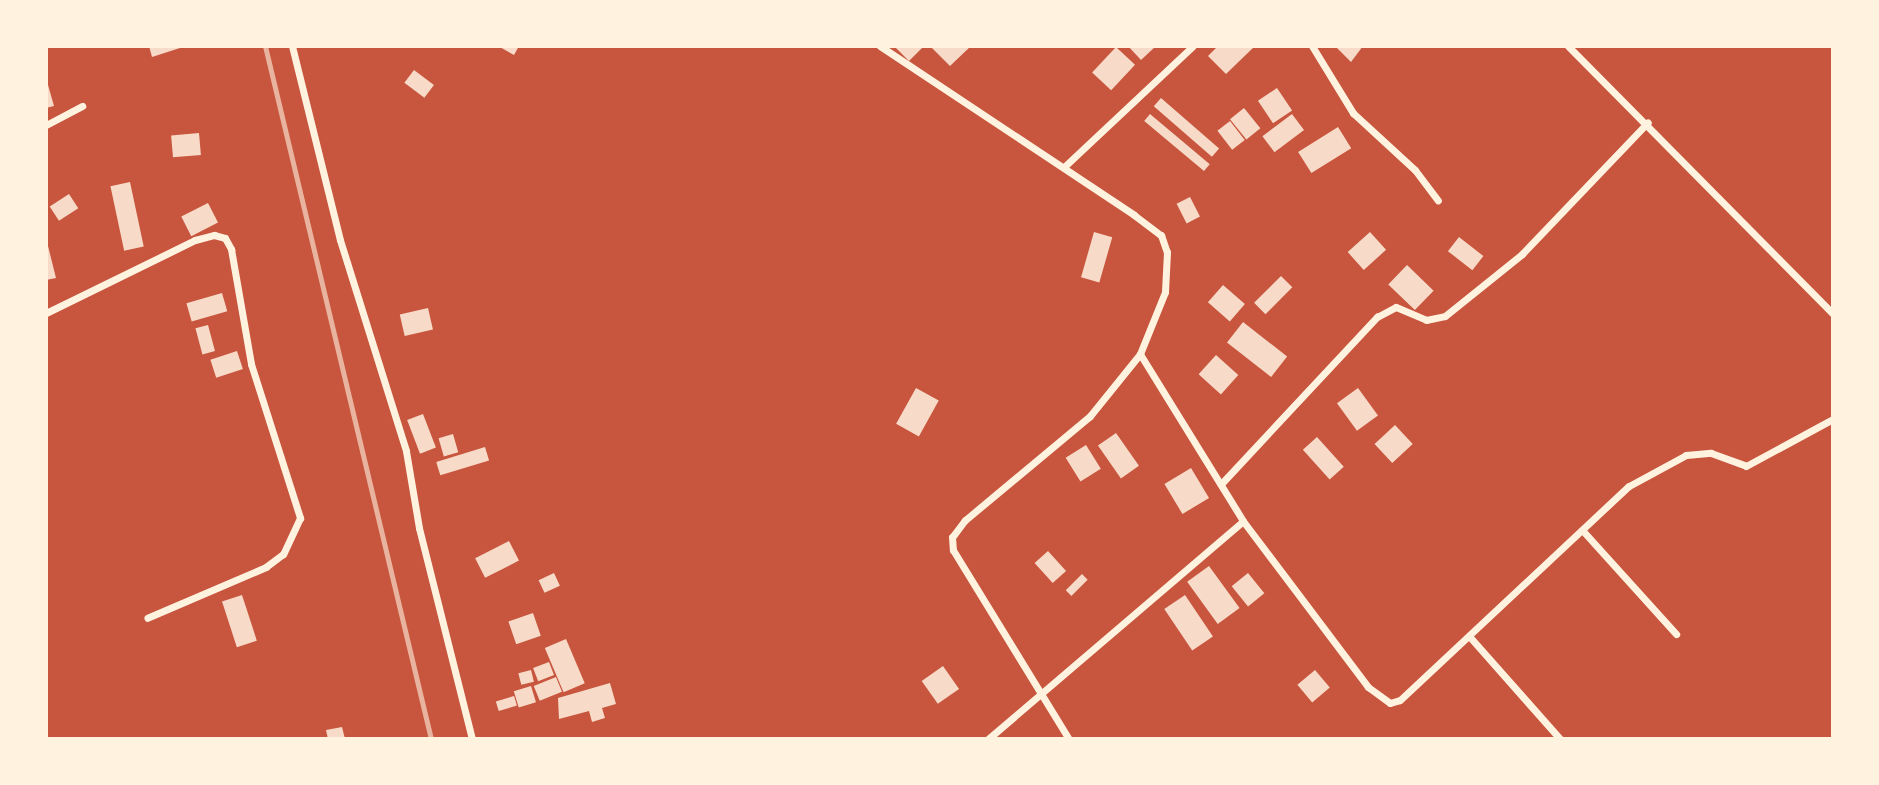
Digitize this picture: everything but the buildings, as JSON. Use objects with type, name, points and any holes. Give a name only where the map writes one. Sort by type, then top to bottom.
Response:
[{"type":"street","points":[[292,46],[340,240],[406,451],[419,528],[472,739]]},
{"type":"street","points":[[880,46],[1065,166],[1161,235],[1167,252],[1165,292],[1140,354],[1090,416],[965,520],[952,537],[953,550],[1040,699],[1069,739]]},
{"type":"street","points":[[1065,166],[1193,46]]},
{"type":"street","points":[[1312,46],[1353,113],[1415,170],[1438,200]]},
{"type":"street","points":[[1568,46],[1648,122],[1833,314]]},
{"type":"street","points":[[46,125],[82,106]]},
{"type":"street","points":[[1221,484],[1377,317],[1396,307],[1426,320],[1445,316],[1522,254],[1648,122]]},
{"type":"street","points":[[46,313],[195,240],[214,235],[225,238],[231,249],[251,364],[300,518],[283,554],[266,567],[147,618]]},
{"type":"street","points":[[1140,354],[1243,521],[1380,699],[1400,700],[1629,486],[1686,455],[1711,453],[1746,466],[1833,419]]},
{"type":"street","points":[[988,739],[1040,699],[1243,521]]},
{"type":"street","points":[[1583,531],[1676,634]]},
{"type":"street","points":[[1469,636],[1560,739]]},
{"type":"railway","points":[[265,46],[431,739]]}]
